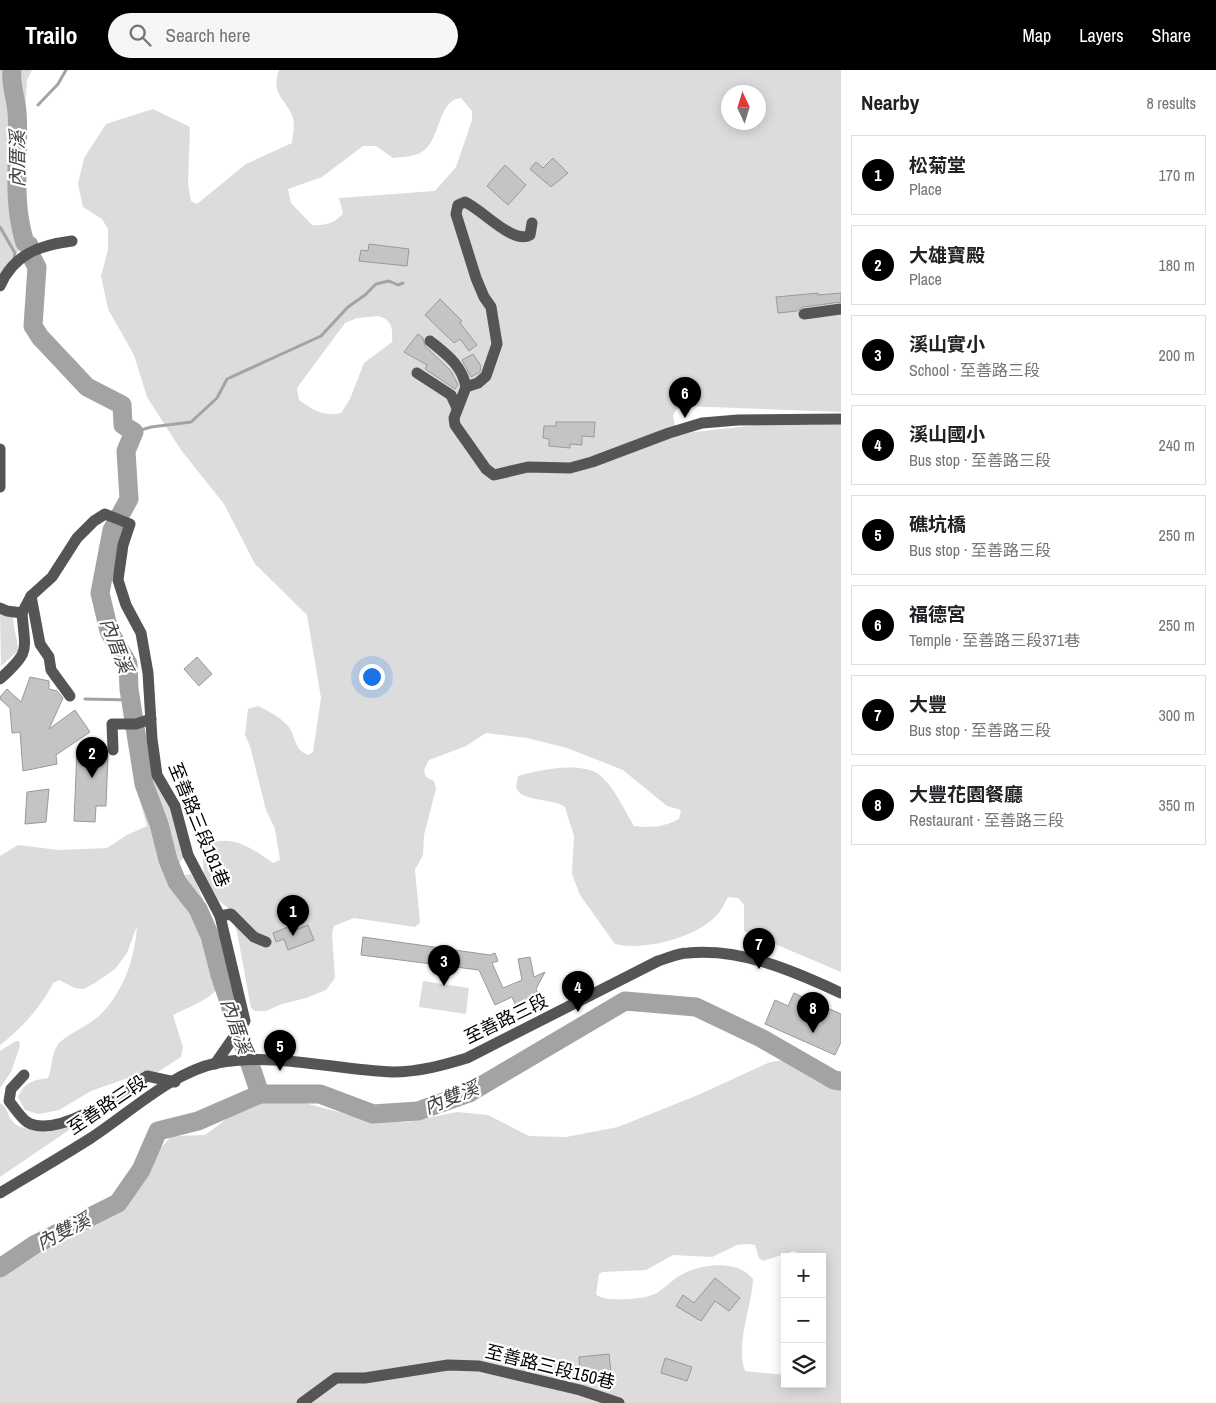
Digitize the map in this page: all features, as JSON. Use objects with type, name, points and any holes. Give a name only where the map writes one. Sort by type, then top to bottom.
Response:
[{"type":"street","points":[[466,387],[478,383],[486,376],[497,344],[491,307],[484,297],[479,284],[456,214],[458,205],[465,202],[476,207],[516,238],[530,236],[532,223]]},
{"type":"street","points":[[0,286],[15,263],[27,253],[50,244],[72,241]]},
{"type":"street","points":[[804,314],[841,309]]},
{"type":"street","points":[[430,341],[455,362],[464,378],[466,387],[454,418],[455,425],[486,469],[494,475],[528,467],[570,468],[702,423],[738,420],[841,419]]},
{"type":"street","points":[[417,373],[451,395],[457,408]]},
{"type":"street","points":[[0,449],[0,487]]},
{"type":"street","name":"至善路三段181巷","points":[[31,596],[52,577],[77,538],[94,521],[105,514],[130,524],[123,545],[118,580],[126,604],[141,633],[148,673],[157,775],[175,806],[188,855],[220,916],[245,1021],[215,1064]]},
{"type":"street","points":[[0,678],[21,659],[24,653],[22,612],[31,596]]},
{"type":"street","points":[[31,596],[40,644],[49,657],[50,670],[70,696]]},
{"type":"street","points":[[0,608],[7,611],[22,612]]},
{"type":"street","points":[[113,750],[112,724],[136,724],[151,719]]},
{"type":"street","points":[[220,916],[231,914],[254,937],[266,942]]},
{"type":"street","name":"至善路三段","points":[[0,1193],[91,1138],[195,1070],[215,1064],[258,1059],[394,1072],[434,1068],[468,1058],[658,961],[687,952],[720,953],[753,960],[797,972],[841,993]]},
{"type":"street","points":[[24,1075],[11,1089],[10,1101],[27,1122],[42,1125],[64,1122],[93,1112],[147,1076],[175,1082]]},
{"type":"street","name":"至善路三段150巷","points":[[302,1403],[336,1378],[365,1378],[448,1365],[479,1366],[580,1390],[619,1403]]},
{"type":"shaded area","points":[[0,70],[32,70],[27,80],[20,186],[29,219],[30,239],[20,249],[0,277]]},
{"type":"shaded area","points":[[279,70],[841,70],[841,412],[684,406],[676,410],[673,415],[675,426],[686,433],[774,423],[812,425],[841,422],[841,972],[744,931],[744,905],[738,898],[728,897],[718,914],[709,922],[684,936],[670,941],[640,946],[615,944],[580,895],[572,874],[574,836],[565,807],[553,802],[530,798],[519,792],[516,787],[518,776],[562,768],[585,769],[594,772],[602,777],[612,788],[634,826],[652,827],[668,824],[679,819],[681,810],[667,806],[623,770],[567,748],[527,738],[486,733],[466,746],[429,760],[424,770],[426,777],[434,781],[436,789],[424,835],[423,855],[415,870],[420,923],[415,927],[354,918],[334,926],[332,934],[335,978],[326,990],[266,1011],[255,1011],[251,1008],[237,932],[229,909],[213,896],[204,874],[203,860],[206,846],[223,841],[241,844],[258,852],[273,863],[280,860],[275,829],[266,810],[250,746],[245,735],[248,709],[258,706],[274,714],[288,726],[297,746],[303,752],[308,755],[313,752],[321,698],[307,615],[255,564],[224,504],[181,450],[147,397],[134,355],[108,309],[101,276],[108,250],[108,229],[102,219],[83,207],[78,184],[84,158],[106,124],[153,109],[190,127],[188,184],[191,201],[197,204],[246,164],[292,143],[293,118],[280,97],[277,86]],"holes":[[[461,98],[472,111],[472,120],[456,167],[435,191],[339,198],[343,213],[333,221],[321,225],[312,225],[291,203],[288,189],[322,177],[363,146],[376,146],[393,158],[420,153],[427,148],[432,140],[447,106],[453,100]],[[383,317],[391,325],[392,342],[364,363],[350,399],[341,413],[329,414],[318,412],[299,400],[297,388],[345,323],[357,318]]]},
{"type":"shaded area","points":[[0,611],[13,616],[18,651],[1,666]]},
{"type":"shaded area","points":[[136,748],[149,753],[171,807],[185,855],[180,862],[167,869],[167,879],[191,874],[211,919],[223,963],[219,986],[198,1003],[173,1015],[183,1047],[181,1057],[156,1073],[125,1079],[91,1091],[59,1110],[39,1114],[25,1110],[18,1097],[30,1083],[48,1078],[55,1050],[60,1042],[99,1016],[115,997],[126,975],[134,951],[137,926],[127,953],[115,969],[84,989],[75,988],[59,980],[53,983],[30,1017],[0,1045],[0,856],[18,845],[59,850],[107,848],[127,835],[147,826],[137,791]]},
{"type":"shaded area","points":[[423,981],[469,988],[466,1014],[419,1007]]},
{"type":"shaded area","points":[[19,1041],[20,1046],[11,1072],[0,1088],[0,1051]]},
{"type":"shaded area","points":[[785,1060],[815,1080],[841,1087],[841,1403],[0,1403],[0,1274],[35,1252],[111,1216],[132,1195],[150,1172],[157,1153],[171,1136],[205,1135],[232,1115],[258,1103],[297,1101],[369,1120],[407,1122],[457,1112],[488,1115],[529,1136],[566,1137],[618,1127],[698,1095],[770,1062]]},
{"type":"shaded area","points":[[0,1103],[5,1107],[13,1122],[28,1128],[48,1128],[85,1119],[0,1177]]},
{"type":"building","points":[[553,158],[568,173],[551,187],[530,169],[536,162],[543,168]]},
{"type":"building","points":[[505,165],[526,185],[508,205],[487,186]]},
{"type":"building","points":[[369,244],[409,249],[407,266],[359,261],[361,250],[368,251]]},
{"type":"building","points":[[818,293],[818,295],[841,293],[841,302],[803,307],[797,311],[778,313],[776,297]]},
{"type":"building","points":[[440,299],[462,321],[460,323],[477,345],[469,351],[460,339],[454,343],[425,315]]},
{"type":"building","points":[[418,334],[423,338],[425,346],[451,371],[458,385],[455,389],[425,369],[427,365],[404,352]]},
{"type":"building","points":[[473,354],[481,366],[480,372],[471,377],[462,360]]},
{"type":"building","points":[[556,422],[595,422],[594,437],[582,436],[582,445],[570,444],[570,448],[549,446],[549,439],[543,438],[544,426],[556,426]]},
{"type":"building","points":[[197,657],[212,674],[199,686],[184,669]]},
{"type":"building","points":[[30,677],[49,681],[49,689],[57,691],[63,698],[49,729],[75,710],[90,732],[56,755],[57,764],[23,771],[20,732],[12,733],[10,708],[0,697],[7,689],[21,702]]},
{"type":"building","points":[[77,751],[106,752],[108,755],[106,806],[96,806],[95,822],[74,821]]},
{"type":"building","points":[[49,789],[46,822],[25,824],[27,792]]},
{"type":"building","points":[[308,925],[314,940],[288,950],[284,939],[276,942],[273,933],[288,927],[290,932]]},
{"type":"building","points":[[363,937],[490,955],[495,953],[498,961],[492,963],[503,988],[522,980],[518,959],[530,957],[534,977],[545,972],[536,989],[539,996],[517,1008],[512,997],[495,1005],[479,970],[361,955]]},
{"type":"building","points":[[794,993],[841,1014],[841,1042],[835,1055],[765,1024],[775,1000],[788,1006]]},
{"type":"building","points":[[715,1278],[740,1298],[729,1311],[715,1301],[701,1321],[676,1306],[683,1295],[694,1303]]},
{"type":"building","points":[[609,1354],[611,1372],[580,1375],[579,1357]]},
{"type":"building","points":[[665,1358],[692,1367],[687,1381],[661,1373]]},
{"type":"waterway","name":"內厝溪","points":[[12,70],[18,129],[18,210],[25,243],[29,245]]},
{"type":"waterway","points":[[38,105],[58,84],[66,70]]},
{"type":"waterway","points":[[0,227],[15,253],[14,260]]},
{"type":"waterway","name":"內厝溪","points":[[32,258],[37,267],[33,326],[40,337],[87,387],[122,405],[123,425],[134,432],[126,451],[129,499],[112,530],[100,593],[109,631],[128,664],[129,689],[144,784],[159,824],[168,860],[177,882],[198,909],[210,936],[220,975],[260,1094]]},
{"type":"waterway","points":[[134,432],[151,427],[191,422],[217,398],[227,379],[321,336],[348,307],[365,295],[376,284],[389,281],[398,285],[403,283]]},
{"type":"waterway","points":[[85,699],[132,700]]},
{"type":"waterway","name":"內雙溪","points":[[0,1268],[34,1245],[118,1203],[141,1170],[158,1131],[198,1121],[260,1094],[320,1094],[373,1114],[418,1111],[469,1093],[625,1001],[696,1007],[761,1038],[834,1080],[841,1081]]},
{"type":"place","name":"福德宮","points":[[685,418]]},
{"type":"place","name":"大雄寶殿","points":[[92,778]]},
{"type":"place","name":"松菊堂","points":[[293,936]]},
{"type":"place","name":"大豐","points":[[759,969]]},
{"type":"place","name":"溪山實小","points":[[444,986]]},
{"type":"place","name":"溪山國小","points":[[578,1012]]},
{"type":"place","name":"大豐花園餐廳","points":[[813,1033]]},
{"type":"place","name":"礁坑橋","points":[[280,1071]]}]
